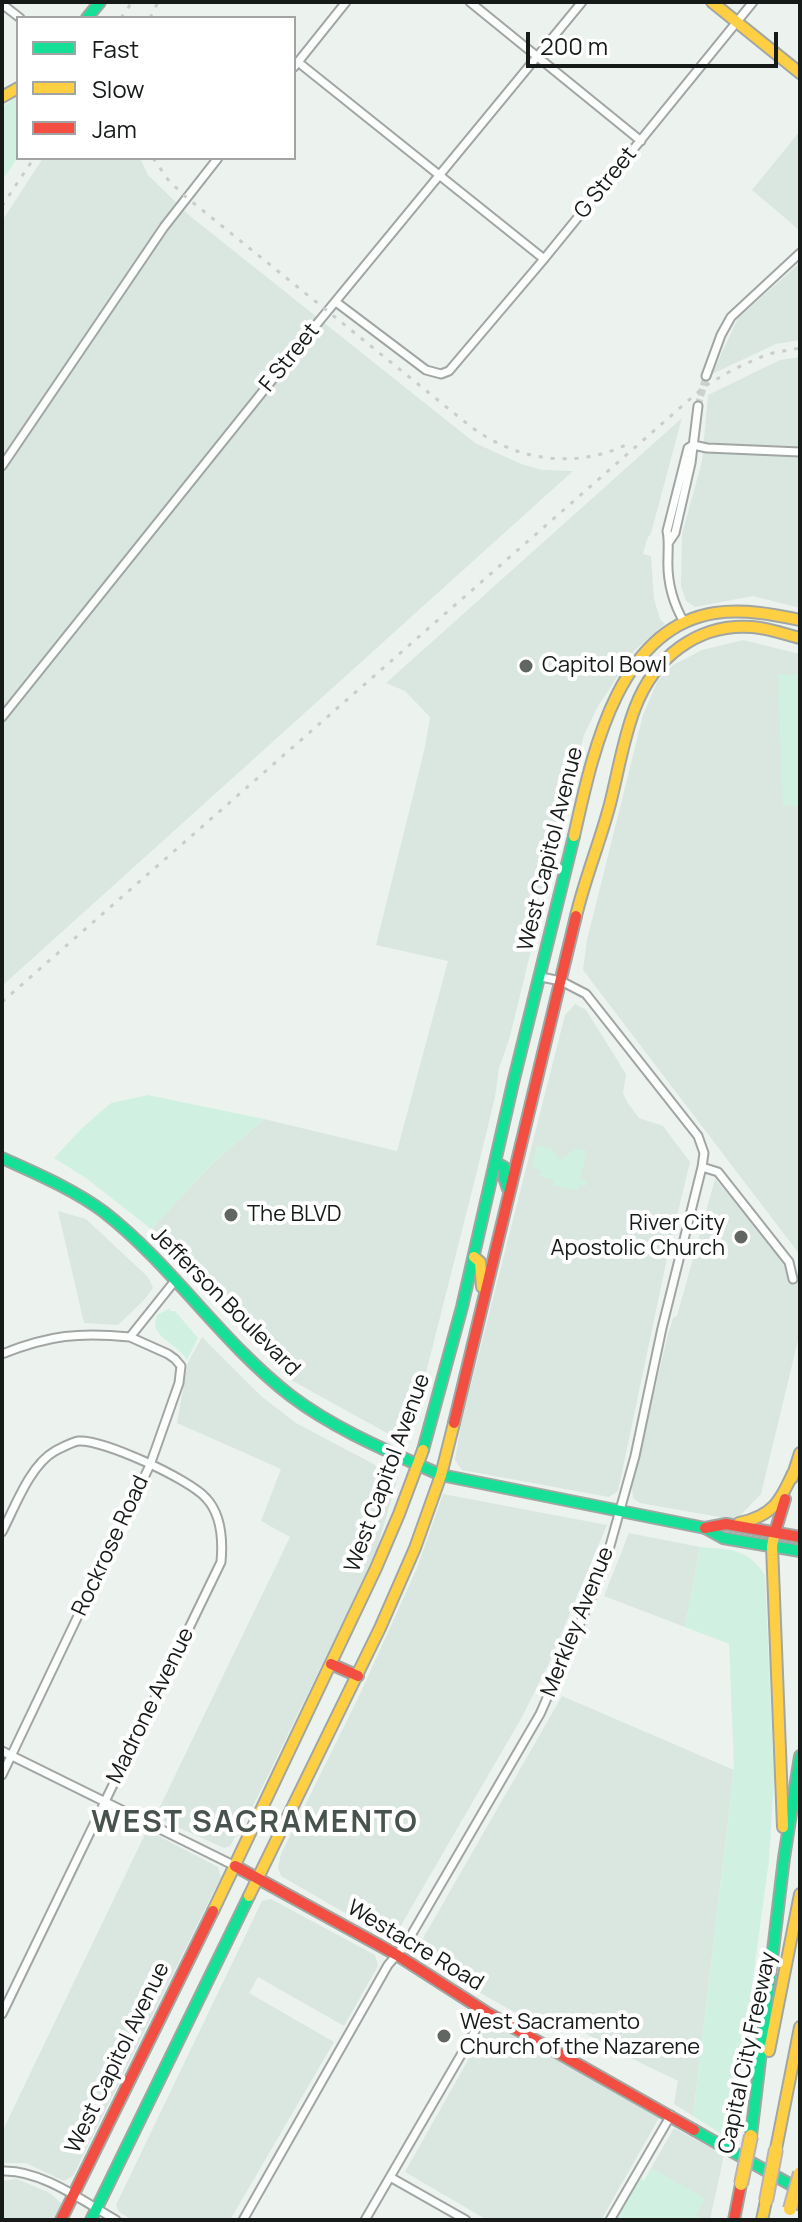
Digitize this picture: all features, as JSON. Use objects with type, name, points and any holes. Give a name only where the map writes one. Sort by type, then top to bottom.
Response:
[{"type":"main road","points":[[712,2],[800,73]]},
{"type":"main road","points":[[800,620],[748,610],[717,612],[684,622],[691,639],[720,630],[745,627],[800,638]]},
{"type":"main road","name":"West Capitol Avenue","points":[[61,2220],[235,1866],[383,1553],[425,1442],[452,1347],[513,1080],[605,718],[640,659],[684,622]]},
{"type":"main road","name":"West Capitol Avenue","points":[[94,2214],[400,1586],[441,1475],[583,886],[608,811],[634,710],[653,672],[673,650],[691,639]]},
{"type":"main road","name":"Jefferson Boulevard","points":[[2,1158],[46,1177],[93,1205],[142,1247],[232,1344],[291,1396],[416,1464],[441,1475],[705,1528],[723,1538],[800,1537]]},
{"type":"main road","points":[[495,1162],[504,1167],[509,1191]]},
{"type":"main road","points":[[474,1257],[480,1262],[483,1301]]},
{"type":"main road","points":[[784,1858],[774,1539],[800,1453]]},
{"type":"main road","points":[[726,1524],[753,1521],[769,1513],[783,1496],[793,1473]]},
{"type":"main road","name":"Jefferson Boulevard","points":[[705,1528],[726,1524],[800,1551]]},
{"type":"main road","points":[[331,1664],[358,1676]]},
{"type":"main road","points":[[751,2136],[784,1858],[800,1756]]},
{"type":"main road","name":"Westacre Road","points":[[235,1866],[397,1955],[486,2012],[800,2190]]},
{"type":"main road","name":"Capital City Freeway","points":[[734,2220],[800,1894]]},
{"type":"main road","name":"Capital City Freeway","points":[[762,2220],[800,2027]]},
{"type":"main road","points":[[789,2215],[800,2173]]},
{"type":"street","points":[[346,2],[296,65],[544,259]]},
{"type":"street","points":[[470,2],[641,141]]},
{"type":"street","name":"F Street","points":[[2,717],[582,2]]},
{"type":"street","name":"G Street","points":[[336,302],[426,370],[433,374],[449,371],[753,2]]},
{"type":"street","points":[[2,466],[173,215],[216,160]]},
{"type":"street","points":[[706,376],[731,317],[800,253]]},
{"type":"street","points":[[684,622],[678,612],[668,573],[669,542],[675,533],[698,406]]},
{"type":"street","points":[[690,446],[800,452]]},
{"type":"street","name":"Merkley Avenue","points":[[243,2220],[388,1965],[406,1944],[540,1714],[603,1571],[635,1456],[704,1153],[698,1136],[586,994],[561,981],[541,977]]},
{"type":"street","points":[[702,1167],[718,1172],[789,1262],[793,1279]]},
{"type":"street","points":[[2,1354],[64,1335],[130,1337],[174,1282]]},
{"type":"street","name":"Rockrose Road","points":[[2,1775],[150,1465],[179,1383],[181,1366],[175,1359],[130,1337]]},
{"type":"street","name":"Madrone Avenue","points":[[2,1532],[30,1476],[53,1452],[78,1441],[105,1446],[187,1483],[207,1499],[221,1530],[221,1562],[2,2014]]},
{"type":"street","name":"Westacre Road","points":[[2,1751],[235,1866]]},
{"type":"street","points":[[365,2220],[486,2012]]},
{"type":"street","points":[[610,2220],[671,2115]]},
{"type":"street","points":[[2,2171],[36,2175],[72,2196],[94,2214],[116,2220]]},
{"type":"street","points":[[390,2177],[466,2220]]},
{"type":"shaded area","points":[[800,131],[800,227],[798,229],[752,190]]},
{"type":"shaded area","points":[[42,160],[141,160],[148,175],[190,216],[475,443],[542,470],[573,471],[2,986],[2,221]]},
{"type":"shaded area","points":[[800,263],[800,340],[776,344],[712,374],[738,318]]},
{"type":"shaded area","points":[[800,357],[800,608],[753,596],[695,607],[686,601],[681,586],[682,534],[702,461],[708,395],[780,360]]},
{"type":"shaded area","points":[[682,418],[643,554],[651,556],[654,599],[660,619],[665,624],[634,651],[597,708],[584,735],[410,1436],[396,1438],[291,1380],[151,1229],[213,1163],[264,1119],[397,1151],[448,961],[376,945],[430,717],[405,691],[386,683]]},
{"type":"shaded area","points":[[743,640],[800,654],[800,1255],[583,970],[587,940],[643,715],[657,682],[673,665],[702,650]]},
{"type":"shaded area","points":[[575,1004],[586,1010],[626,1074],[623,1093],[627,1102],[639,1118],[663,1126],[690,1162],[618,1491],[609,1497],[462,1470],[455,1460],[461,1424],[565,1015]]},
{"type":"shaded area","points":[[715,1179],[800,1276],[800,1332],[761,1494],[736,1520],[640,1503],[633,1498],[632,1486],[668,1334],[673,1318],[677,1316]]},
{"type":"shaded area","points":[[58,1211],[86,1219],[148,1277],[153,1288],[118,1325],[84,1323]]},
{"type":"shaded area","points":[[202,1337],[261,1396],[296,1423],[398,1477],[377,1548],[346,1615],[254,1804],[230,1846],[224,1848],[155,1817],[290,1537],[261,1521],[281,1469],[177,1423],[188,1362]]},
{"type":"shaded area","points":[[443,1494],[607,1525],[548,1665],[522,1717],[396,1934],[385,1936],[281,1876],[278,1868],[281,1854],[360,1694],[417,1568]]},
{"type":"shaded area","points":[[629,1533],[700,1547],[685,1627],[604,1596]]},
{"type":"shaded area","points":[[562,1696],[734,1770],[693,2116],[674,2104],[678,2081],[610,2048],[558,2016],[549,2032],[421,1959],[418,1947]]},
{"type":"shaded area","points":[[147,1830],[218,1867],[221,1877],[73,2176],[64,2181],[26,2163],[2,2163],[2,2132]]},
{"type":"shaded area","points":[[271,1899],[375,1955],[378,1966],[344,2026],[258,1977],[249,1993],[334,2042],[230,2220],[133,2220],[119,2212],[116,2205],[262,1901]]},
{"type":"shaded area","points":[[490,2021],[659,2118],[601,2220],[487,2220],[405,2172]]},
{"type":"shaded area","points":[[674,2128],[724,2155],[710,2220],[701,2220],[641,2186]]},
{"type":"shaded area","points":[[17,2179],[50,2193],[63,2205],[57,2220],[2,2220],[2,2181]]},
{"type":"green space","points":[[16,97],[16,160],[2,181],[2,107]]},
{"type":"green space","points":[[800,674],[800,806],[783,806],[778,675]]},
{"type":"green space","points":[[148,1095],[264,1119],[213,1163],[151,1229],[86,1178],[54,1158],[111,1103]]},
{"type":"green space","points":[[537,1145],[552,1149],[560,1160],[577,1148],[587,1151],[580,1179],[587,1181],[586,1186],[579,1185],[578,1191],[553,1185],[554,1180],[539,1176],[541,1170],[532,1168]]},
{"type":"green space","points":[[170,1308],[198,1338],[187,1360],[161,1336],[155,1326],[157,1315]]},
{"type":"green space","points":[[700,1547],[744,1555],[765,1575],[774,1781],[769,1860],[731,2140],[693,2116],[734,1770],[729,1644],[685,1627]]},
{"type":"green space","points":[[651,2168],[705,2198],[696,2215],[705,2220],[616,2220],[638,2182],[643,2178],[643,2183]]},
{"type":"tunnel","points":[[698,406],[706,376]]},
{"type":"railway","points":[[122,16],[132,2]]},
{"type":"railway","points":[[151,16],[158,2]]},
{"type":"railway","points":[[2,206],[33,160]]},
{"type":"railway","points":[[154,160],[169,181],[186,197],[470,426],[489,438],[528,454],[570,459],[612,451],[632,442]]},
{"type":"railway","points":[[2,1002],[705,386],[768,354],[800,348]]},
{"type":"traffic: fast","points":[[89,16],[100,2]]},
{"type":"traffic: fast","points":[[423,1450],[462,1307],[574,836]]},
{"type":"traffic: fast","points":[[2,1158],[67,1189],[104,1212],[152,1256],[242,1352],[291,1396],[345,1430],[441,1475]]},
{"type":"traffic: fast","points":[[495,1162],[504,1167],[508,1189]]},
{"type":"traffic: fast","points":[[441,1475],[705,1528],[723,1538],[800,1551]]},
{"type":"traffic: fast","points":[[751,2136],[784,1858],[800,1756]]},
{"type":"traffic: fast","points":[[91,2220],[249,1896]]},
{"type":"traffic: fast","points":[[694,2130],[800,2190]]},
{"type":"traffic: slow","points":[[712,2],[800,73]]},
{"type":"traffic: slow","points":[[2,97],[16,89]]},
{"type":"traffic: slow","points":[[574,836],[590,770],[614,700],[632,669],[654,643],[682,624],[715,613],[747,612],[800,620]]},
{"type":"traffic: slow","points":[[576,916],[635,708],[643,690],[666,659],[696,638],[732,627],[752,627],[800,638]]},
{"type":"traffic: slow","points":[[474,1257],[480,1262],[482,1287]]},
{"type":"traffic: slow","points":[[249,1896],[380,1628],[415,1548],[441,1475],[454,1423]]},
{"type":"traffic: slow","points":[[213,1911],[376,1568],[423,1450]]},
{"type":"traffic: slow","points":[[792,1478],[800,1453]]},
{"type":"traffic: slow","points":[[739,1523],[760,1516],[774,1506],[793,1473]]},
{"type":"traffic: slow","points":[[775,1532],[772,1546],[783,1827]]},
{"type":"traffic: slow","points":[[769,2051],[800,1894]]},
{"type":"traffic: slow","points":[[776,2149],[800,2027]]},
{"type":"traffic: slow","points":[[741,2184],[751,2136]]},
{"type":"traffic: slow","points":[[766,2201],[776,2149]]},
{"type":"traffic: slow","points":[[790,2209],[800,2173]]},
{"type":"traffic: slow","points":[[762,2220],[766,2201]]},
{"type":"traffic: jam","points":[[454,1423],[576,916]]},
{"type":"traffic: jam","points":[[775,1532],[785,1499]]},
{"type":"traffic: jam","points":[[705,1528],[726,1524],[800,1537]]},
{"type":"traffic: jam","points":[[331,1664],[358,1676]]},
{"type":"traffic: jam","points":[[235,1866],[397,1955],[486,2012],[694,2130]]},
{"type":"traffic: jam","points":[[61,2220],[213,1911]]},
{"type":"traffic: jam","points":[[734,2220],[741,2184]]},
{"type":"place","name":"Capitol Bowl","points":[[526,666]]},
{"type":"place","name":"The BLVD","points":[[231,1215]]},
{"type":"place","name":"River City Apostolic Church","points":[[741,1237]]},
{"type":"place","name":"West Sacramento Church of the Nazarene","points":[[444,2036]]},
{"type":"district","name":"WEST SACRAMENTO","points":[[255,1824]]}]
